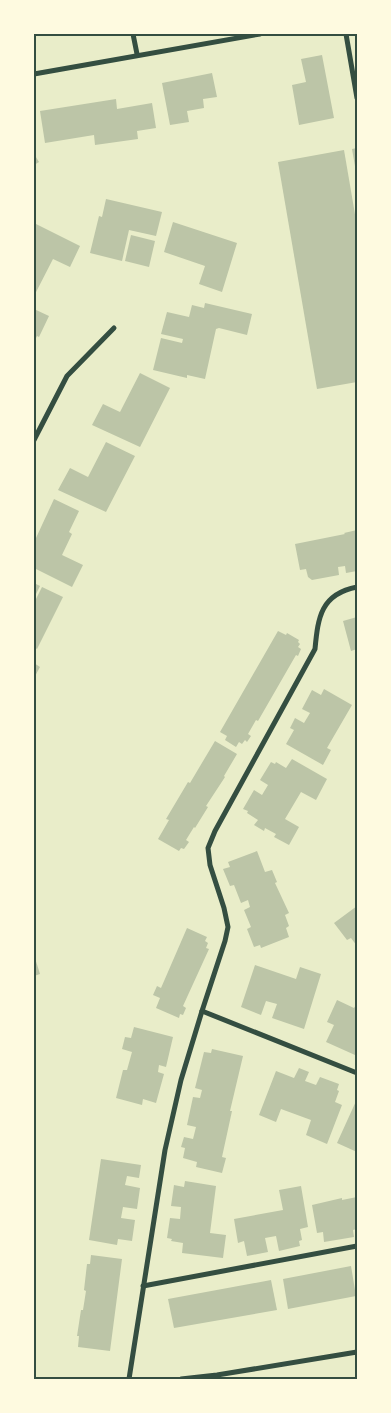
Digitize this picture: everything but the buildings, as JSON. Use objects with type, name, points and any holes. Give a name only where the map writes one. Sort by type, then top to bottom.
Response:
[{"type":"street","points":[[132,34],[137,54]]},
{"type":"street","points":[[34,74],[137,54],[260,34]]},
{"type":"street","points":[[346,34],[357,98]]},
{"type":"street","points":[[34,440],[67,376],[114,328]]},
{"type":"street","points":[[129,1379],[165,1150],[182,1080],[228,927],[210,865],[208,848],[215,831],[315,649],[318,622],[326,602],[343,590],[357,587]]},
{"type":"street","points":[[202,1010],[357,1073]]},
{"type":"street","points":[[143,1286],[357,1246]]},
{"type":"street","points":[[181,1379],[216,1377],[357,1352]]}]
